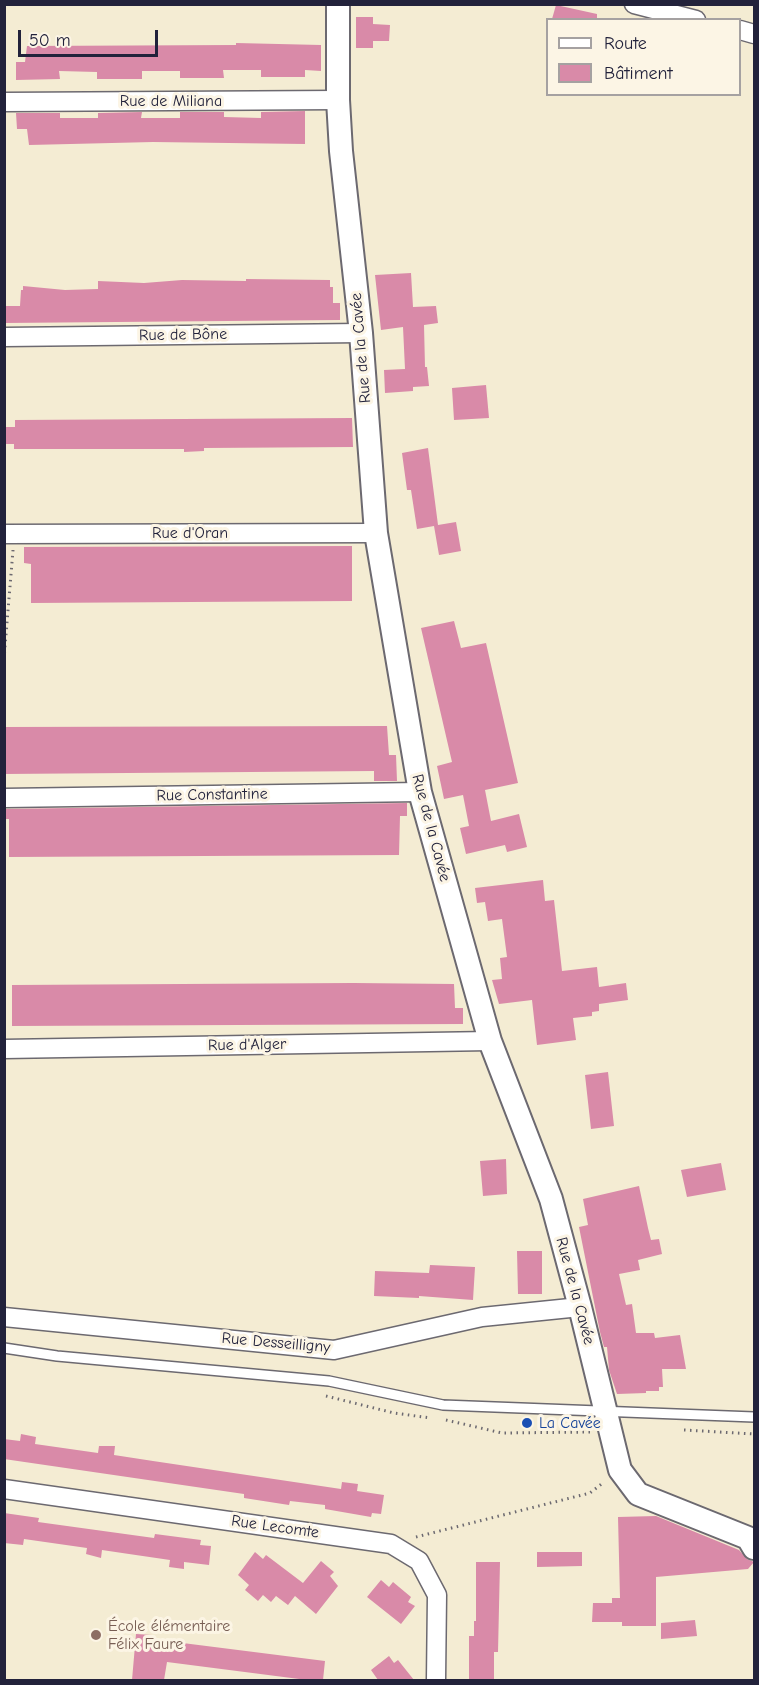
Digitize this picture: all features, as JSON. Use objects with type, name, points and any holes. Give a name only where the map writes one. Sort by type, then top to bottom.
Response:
[{"type":"street","name":"Rue de la Cavée","points":[[338,4],[338,100],[341,151],[361,333],[376,533],[420,792],[490,1041],[551,1199],[580,1307],[601,1395],[604,1421],[620,1470],[638,1494],[748,1539],[754,1548]]},
{"type":"street","points":[[634,4],[688,18]]},
{"type":"street","name":"Rue de Miliana","points":[[4,102],[338,100]]},
{"type":"street","name":"Rue de Bône","points":[[4,337],[361,333]]},
{"type":"street","name":"Rue d'Oran","points":[[9,534],[376,533]]},
{"type":"street","name":"Rue Constantine","points":[[4,798],[420,792]]},
{"type":"street","name":"Rue d'Alger","points":[[4,1049],[490,1041]]},
{"type":"street","name":"Rue Desseilligny","points":[[4,1317],[334,1350],[482,1317],[580,1307]]},
{"type":"street","name":"Rue Lecomte","points":[[4,1489],[391,1544],[418,1561],[437,1595],[436,1680]]},
{"type":"lane","points":[[4,1348],[57,1356],[329,1381],[443,1405],[604,1421],[754,1417]]},
{"type":"path","points":[[4,658],[9,534]]},
{"type":"path","points":[[322,1395],[394,1413],[460,1422],[502,1433],[604,1421]]},
{"type":"path","points":[[678,1430],[754,1434]]},
{"type":"path","points":[[391,1544],[590,1493],[620,1470]]},
{"type":"building","points":[[556,5],[597,14],[597,18],[552,18]]},
{"type":"building","points":[[356,17],[373,17],[373,24],[390,25],[389,41],[373,41],[373,48],[356,48]]},
{"type":"building","points":[[236,43],[321,45],[321,71],[305,70],[305,77],[261,77],[261,70],[223,70],[224,78],[180,78],[180,71],[142,71],[142,79],[97,79],[97,72],[59,71],[60,79],[16,80],[16,62],[25,62],[27,46],[236,45]]},
{"type":"building","points":[[305,111],[305,144],[153,142],[29,145],[27,129],[17,129],[16,113],[60,113],[60,118],[98,118],[98,113],[142,112],[141,118],[180,118],[180,112],[224,112],[224,117],[261,118],[261,112]]},
{"type":"building","points":[[411,273],[413,307],[436,306],[438,323],[424,325],[425,367],[427,367],[429,386],[413,387],[413,391],[385,393],[384,370],[405,369],[403,327],[381,330],[375,275]]},
{"type":"building","points":[[246,279],[330,280],[330,287],[333,287],[333,303],[340,303],[340,320],[4,323],[4,306],[20,306],[23,286],[65,290],[98,289],[98,281],[144,283],[182,280],[246,281]]},
{"type":"building","points":[[486,385],[489,418],[454,420],[452,388]]},
{"type":"building","points":[[352,418],[353,447],[204,448],[204,451],[184,452],[184,449],[14,449],[14,444],[4,444],[4,427],[15,427],[15,420]]},
{"type":"building","points":[[428,448],[438,525],[456,522],[461,551],[439,555],[434,526],[417,529],[411,490],[407,490],[402,453]]},
{"type":"building","points":[[352,546],[352,601],[31,603],[31,564],[24,563],[24,547]]},
{"type":"building","points":[[454,621],[461,648],[486,643],[518,783],[485,790],[491,821],[519,814],[527,847],[507,852],[505,845],[466,854],[460,828],[469,826],[463,795],[444,799],[437,766],[452,762],[421,628]]},
{"type":"building","points":[[387,726],[389,755],[396,755],[397,781],[374,781],[374,771],[4,774],[4,727]]},
{"type":"building","points":[[407,803],[407,816],[400,816],[399,855],[9,857],[9,819],[4,819],[4,809]]},
{"type":"building","points":[[543,880],[545,901],[554,900],[562,971],[597,967],[599,987],[626,983],[628,1000],[599,1004],[599,1011],[592,1012],[592,1016],[573,1018],[576,1040],[537,1045],[532,1000],[499,1004],[492,980],[502,979],[500,958],[507,957],[502,919],[488,921],[485,902],[477,903],[475,888]]},
{"type":"building","points":[[454,984],[455,1008],[463,1008],[463,1024],[12,1026],[12,985]]},
{"type":"building","points":[[608,1072],[614,1126],[591,1129],[585,1075]]},
{"type":"building","points":[[506,1159],[507,1194],[483,1196],[480,1161]]},
{"type":"building","points":[[721,1163],[726,1190],[687,1197],[681,1170]]},
{"type":"building","points":[[639,1186],[651,1240],[659,1239],[662,1254],[638,1260],[640,1270],[619,1274],[626,1305],[632,1304],[636,1333],[654,1333],[655,1338],[680,1335],[686,1369],[662,1369],[663,1387],[659,1387],[659,1391],[617,1394],[609,1370],[607,1347],[604,1347],[600,1332],[579,1227],[588,1225],[583,1199]]},
{"type":"building","points":[[517,1251],[542,1251],[542,1294],[518,1294]]},
{"type":"building","points":[[430,1265],[475,1267],[473,1300],[419,1296],[419,1298],[374,1296],[375,1271],[429,1273]]},
{"type":"building","points":[[21,1434],[36,1437],[35,1444],[98,1453],[99,1446],[115,1446],[114,1455],[341,1489],[342,1482],[358,1484],[357,1491],[384,1495],[381,1514],[372,1513],[371,1517],[325,1509],[325,1505],[290,1501],[289,1505],[244,1498],[244,1494],[4,1459],[4,1439],[20,1441]]},
{"type":"building","points":[[4,1513],[39,1518],[38,1522],[154,1538],[155,1534],[201,1540],[200,1545],[211,1546],[209,1565],[184,1562],[184,1569],[169,1567],[170,1560],[102,1550],[101,1558],[86,1554],[87,1548],[24,1539],[23,1545],[4,1543]]},
{"type":"building","points":[[656,1516],[739,1550],[747,1559],[754,1562],[748,1569],[656,1577],[656,1626],[622,1626],[622,1622],[592,1622],[593,1603],[612,1603],[612,1598],[620,1598],[618,1517]]},
{"type":"building","points":[[255,1552],[263,1559],[266,1555],[303,1583],[321,1561],[334,1572],[330,1576],[338,1586],[316,1614],[295,1596],[288,1605],[276,1596],[271,1602],[263,1595],[258,1601],[245,1590],[249,1585],[238,1575]]},
{"type":"building","points":[[537,1552],[582,1552],[582,1566],[537,1567]]},
{"type":"building","points":[[476,1562],[500,1562],[498,1652],[494,1652],[494,1680],[469,1680],[469,1636],[474,1636],[474,1621],[476,1621]]},
{"type":"building","points":[[381,1580],[389,1587],[393,1582],[411,1597],[408,1602],[415,1606],[401,1624],[367,1597]]},
{"type":"building","points":[[695,1620],[697,1636],[661,1639],[661,1623]]},
{"type":"building","points":[[136,1634],[152,1635],[151,1639],[325,1661],[323,1680],[307,1680],[167,1662],[164,1680],[132,1680]]},
{"type":"building","points":[[389,1656],[394,1663],[398,1660],[414,1680],[378,1680],[371,1670]]},
{"type":"place","name":"La Cavée","points":[[527,1423]]},
{"type":"place","name":"École élémentaire Félix Faure","points":[[96,1635]]}]
